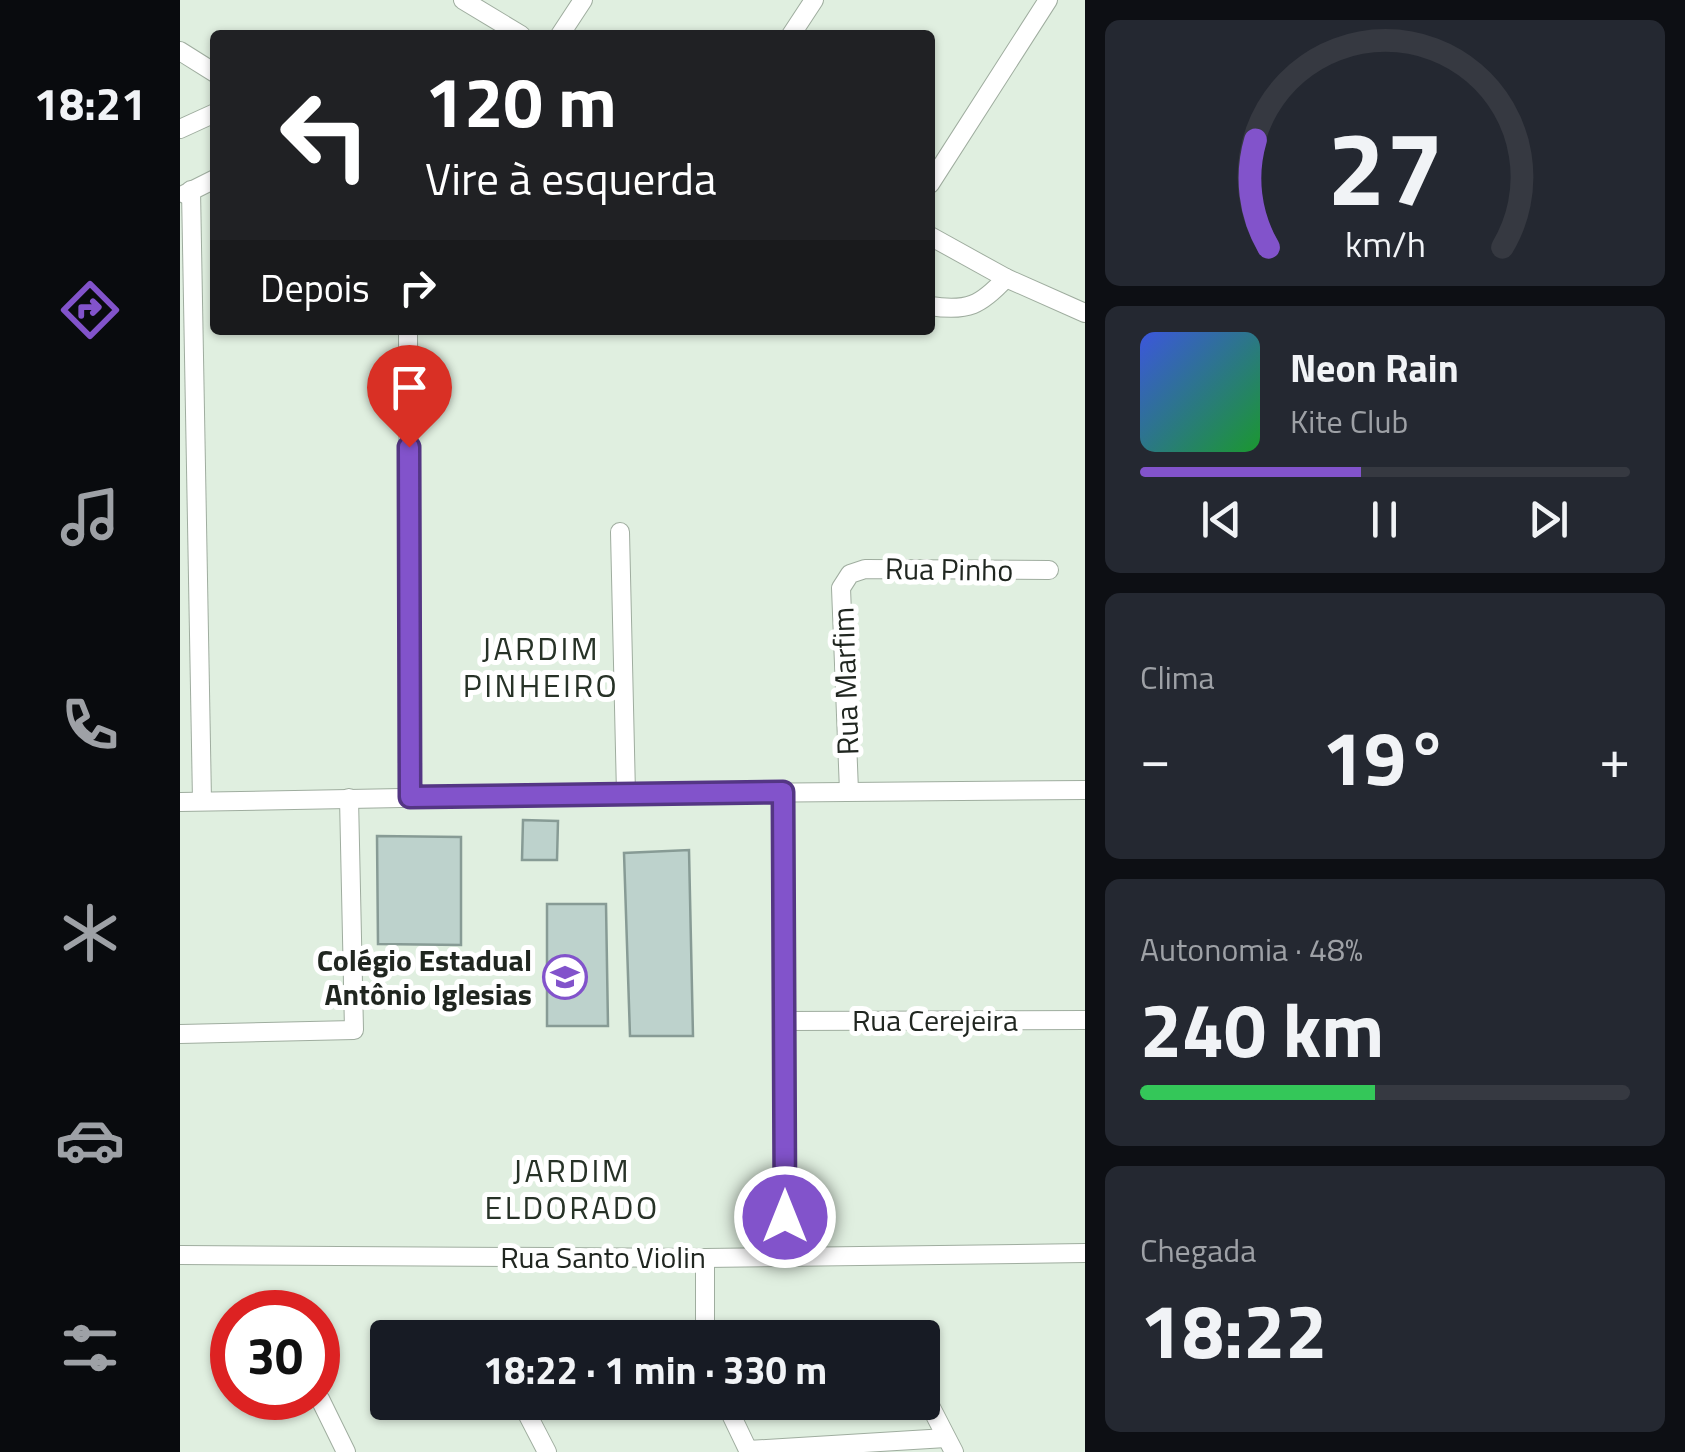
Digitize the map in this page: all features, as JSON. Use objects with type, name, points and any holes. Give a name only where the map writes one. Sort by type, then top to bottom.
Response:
[{"type":"street","points":[[463,0],[514,30]]},
{"type":"street","points":[[563,30],[583,0]]},
{"type":"street","points":[[795,30],[814,0]]},
{"type":"street","points":[[935,176],[1048,0]]},
{"type":"street","points":[[180,51],[210,70]]},
{"type":"street","points":[[180,129],[210,115]]},
{"type":"street","points":[[202,801],[186,193],[210,181]]},
{"type":"street","points":[[935,239],[1006,278],[1085,313]]},
{"type":"street","points":[[935,306],[974,304],[986,299],[1006,278]]},
{"type":"street","points":[[408,335],[410,797]]},
{"type":"street","points":[[620,532],[626,794]]},
{"type":"street","name":"Rua Pinho","points":[[850,574],[865,569],[1049,570]]},
{"type":"street","name":"Rua Marfim","points":[[849,791],[842,588],[850,574]]},
{"type":"street","points":[[180,802],[1085,790]]},
{"type":"street","points":[[783,792],[785,1257]]},
{"type":"street","points":[[180,1034],[354,1030],[349,798]]},
{"type":"street","name":"Rua Cerejeira","points":[[786,1021],[1085,1020]]},
{"type":"street","name":"Rua Santo Violin","points":[[180,1255],[706,1258],[1085,1253]]},
{"type":"street","points":[[705,1320],[706,1258]]},
{"type":"street","points":[[330,1420],[346,1452]]},
{"type":"street","points":[[530,1420],[547,1452]]},
{"type":"street","points":[[734,1420],[749,1451],[950,1445],[937,1420]]},
{"type":"building","points":[[523,820],[558,821],[557,860],[522,860]]},
{"type":"building","points":[[377,836],[461,837],[461,945],[378,944]]},
{"type":"building","points":[[689,850],[693,1036],[630,1036],[624,853]]},
{"type":"building","points":[[547,904],[606,904],[608,1026],[547,1026]]},
{"type":"place","name":"Colégio Estadual Antônio Iglesias","points":[[565,977]]},
{"type":"district","name":"JARDIM PINHEIRO","points":[[541,666]]},
{"type":"district","name":"JARDIM ELDORADO","points":[[572,1188]]},
{"type":"route","points":[[409,447],[410,797],[783,792],[785,1217]]}]
